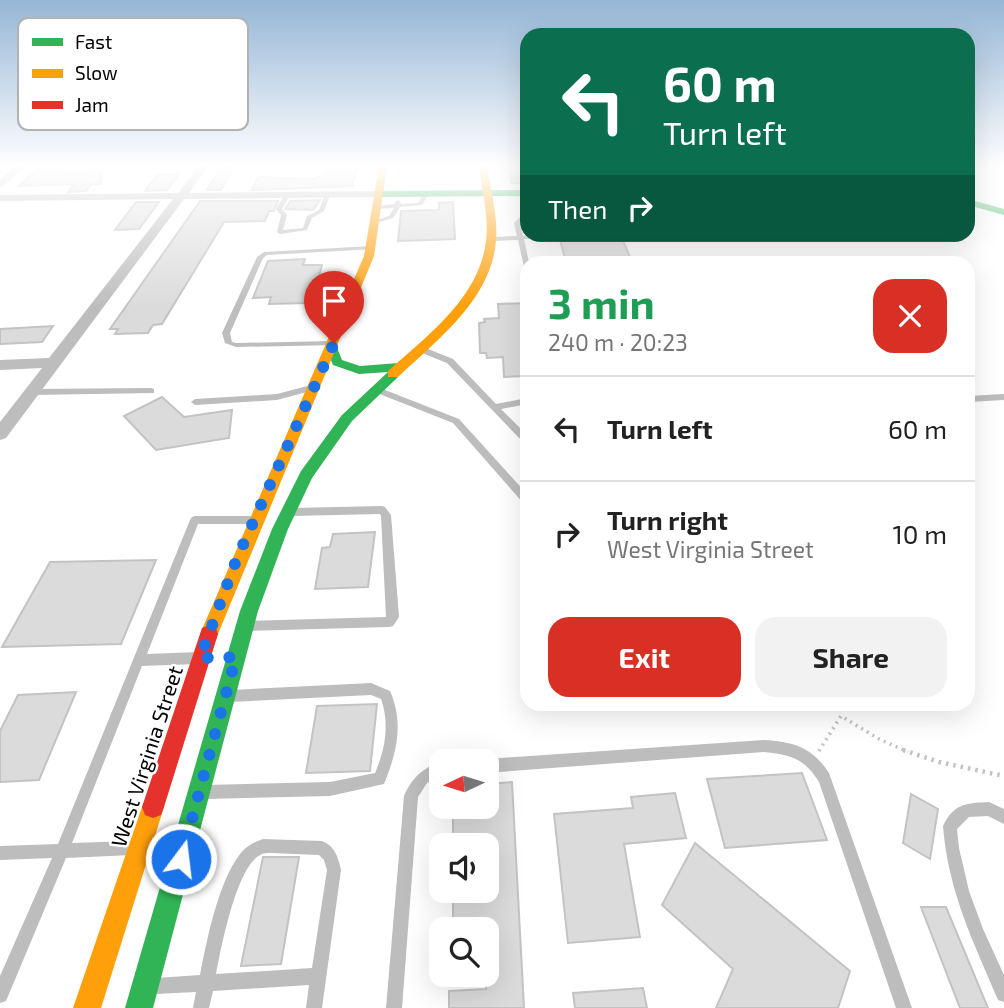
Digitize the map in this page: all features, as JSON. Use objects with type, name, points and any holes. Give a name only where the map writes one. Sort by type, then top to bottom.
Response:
[{"type":"main road","name":"West Virginia Street","points":[[87,1008],[200,658],[254,520],[315,387],[372,248],[377,213]]},
{"type":"main road","points":[[139,1008],[236,657],[287,512],[315,460],[362,402],[420,349],[478,285],[488,261],[491,239],[489,213]]},
{"type":"main road","points":[[333,345],[337,362],[352,369],[399,367]]},
{"type":"main road","points":[[315,387],[335,381],[349,382],[359,388],[362,402]]},
{"type":"main road","points":[[200,658],[236,657]]},
{"type":"street","points":[[0,434],[170,213]]},
{"type":"street","points":[[0,365],[54,362]]},
{"type":"lane","points":[[282,213],[280,232],[305,229],[309,217],[317,213]]},
{"type":"lane","points":[[491,239],[520,238]]},
{"type":"lane","points":[[333,345],[236,345],[229,343],[226,333],[260,257],[266,253],[372,248]]},
{"type":"lane","points":[[420,349],[450,361],[520,434]]},
{"type":"lane","points":[[195,402],[277,397],[315,387]]},
{"type":"lane","points":[[375,389],[456,422],[520,493]]},
{"type":"lane","points":[[32,392],[151,391]]},
{"type":"lane","points":[[975,399],[1004,397]]},
{"type":"lane","points":[[495,408],[520,403]]},
{"type":"lane","points":[[245,627],[389,622],[393,617],[386,515],[382,510],[287,512]]},
{"type":"lane","points":[[0,995],[62,851],[195,520],[254,520]]},
{"type":"lane","points":[[139,660],[200,658]]},
{"type":"lane","points":[[199,792],[354,787],[379,779],[388,760],[394,713],[386,695],[371,689],[226,696]]},
{"type":"lane","points":[[499,765],[765,746],[799,750],[813,760],[824,778],[904,1008]]},
{"type":"lane","points":[[394,1008],[411,796],[418,782],[429,773]]},
{"type":"lane","points":[[1004,817],[989,809],[966,810],[950,826],[951,856],[960,893],[1004,994]]},
{"type":"lane","points":[[0,853],[139,847]]},
{"type":"lane","points":[[201,1008],[220,922],[241,860],[258,848],[322,848],[330,856],[334,870],[314,1008]]},
{"type":"lane","points":[[145,987],[319,976]]},
{"type":"path","points":[[813,760],[841,716],[862,732],[916,758],[1004,776]]},
{"type":"building","points":[[128,213],[151,213],[139,229],[115,230]]},
{"type":"building","points":[[192,213],[268,213],[265,221],[224,222],[162,324],[153,325],[148,333],[115,334],[118,329],[110,329]]},
{"type":"building","points":[[401,213],[454,213],[455,239],[398,241]]},
{"type":"building","points":[[561,242],[624,242],[630,256],[564,256]]},
{"type":"building","points":[[305,259],[303,265],[322,265],[318,280],[313,280],[307,303],[269,304],[271,297],[253,298],[268,261]]},
{"type":"building","points":[[520,303],[520,376],[504,377],[503,357],[487,358],[486,353],[480,353],[479,323],[485,322],[484,319],[499,318],[498,304]]},
{"type":"building","points":[[53,326],[42,342],[0,344],[0,329]]},
{"type":"building","points":[[162,397],[184,417],[232,410],[229,438],[156,450],[124,416]]},
{"type":"building","points":[[375,532],[368,587],[315,589],[322,548],[330,547],[333,534]]},
{"type":"building","points":[[156,560],[121,644],[2,647],[50,562]]},
{"type":"building","points":[[76,692],[39,780],[0,782],[0,731],[18,695]]},
{"type":"building","points":[[377,704],[370,771],[306,773],[317,706]]},
{"type":"building","points":[[802,773],[827,840],[725,848],[707,779]]},
{"type":"building","points":[[512,782],[524,1008],[449,1008],[449,991],[499,987],[499,917],[453,917],[453,903],[499,903],[499,833],[453,833],[453,819],[499,819],[499,783]]},
{"type":"building","points":[[675,793],[686,838],[624,844],[640,937],[568,943],[554,814],[633,808],[631,797]]},
{"type":"building","points":[[911,794],[938,809],[930,859],[903,843]]},
{"type":"building","points":[[695,843],[850,971],[838,1008],[716,1008],[733,969],[662,905]]},
{"type":"building","points":[[263,857],[299,857],[281,964],[241,966]]},
{"type":"building","points":[[921,907],[946,907],[988,1008],[960,1008]]},
{"type":"building","points":[[643,988],[647,1008],[575,1008],[573,993]]},
{"type":"traffic: fast","points":[[332,348],[337,362],[359,370],[399,367]]},
{"type":"traffic: fast","points":[[139,1008],[249,611],[280,529],[306,475],[347,418],[393,374]]},
{"type":"traffic: slow","points":[[209,634],[369,256],[376,213]]},
{"type":"traffic: slow","points":[[393,374],[454,316],[479,281],[491,242],[490,213]]},
{"type":"traffic: slow","points":[[87,1008],[153,807]]},
{"type":"traffic: jam","points":[[153,807],[209,634]]},
{"type":"route","points":[[181,859],[236,657],[200,658],[237,558],[334,343]]}]
